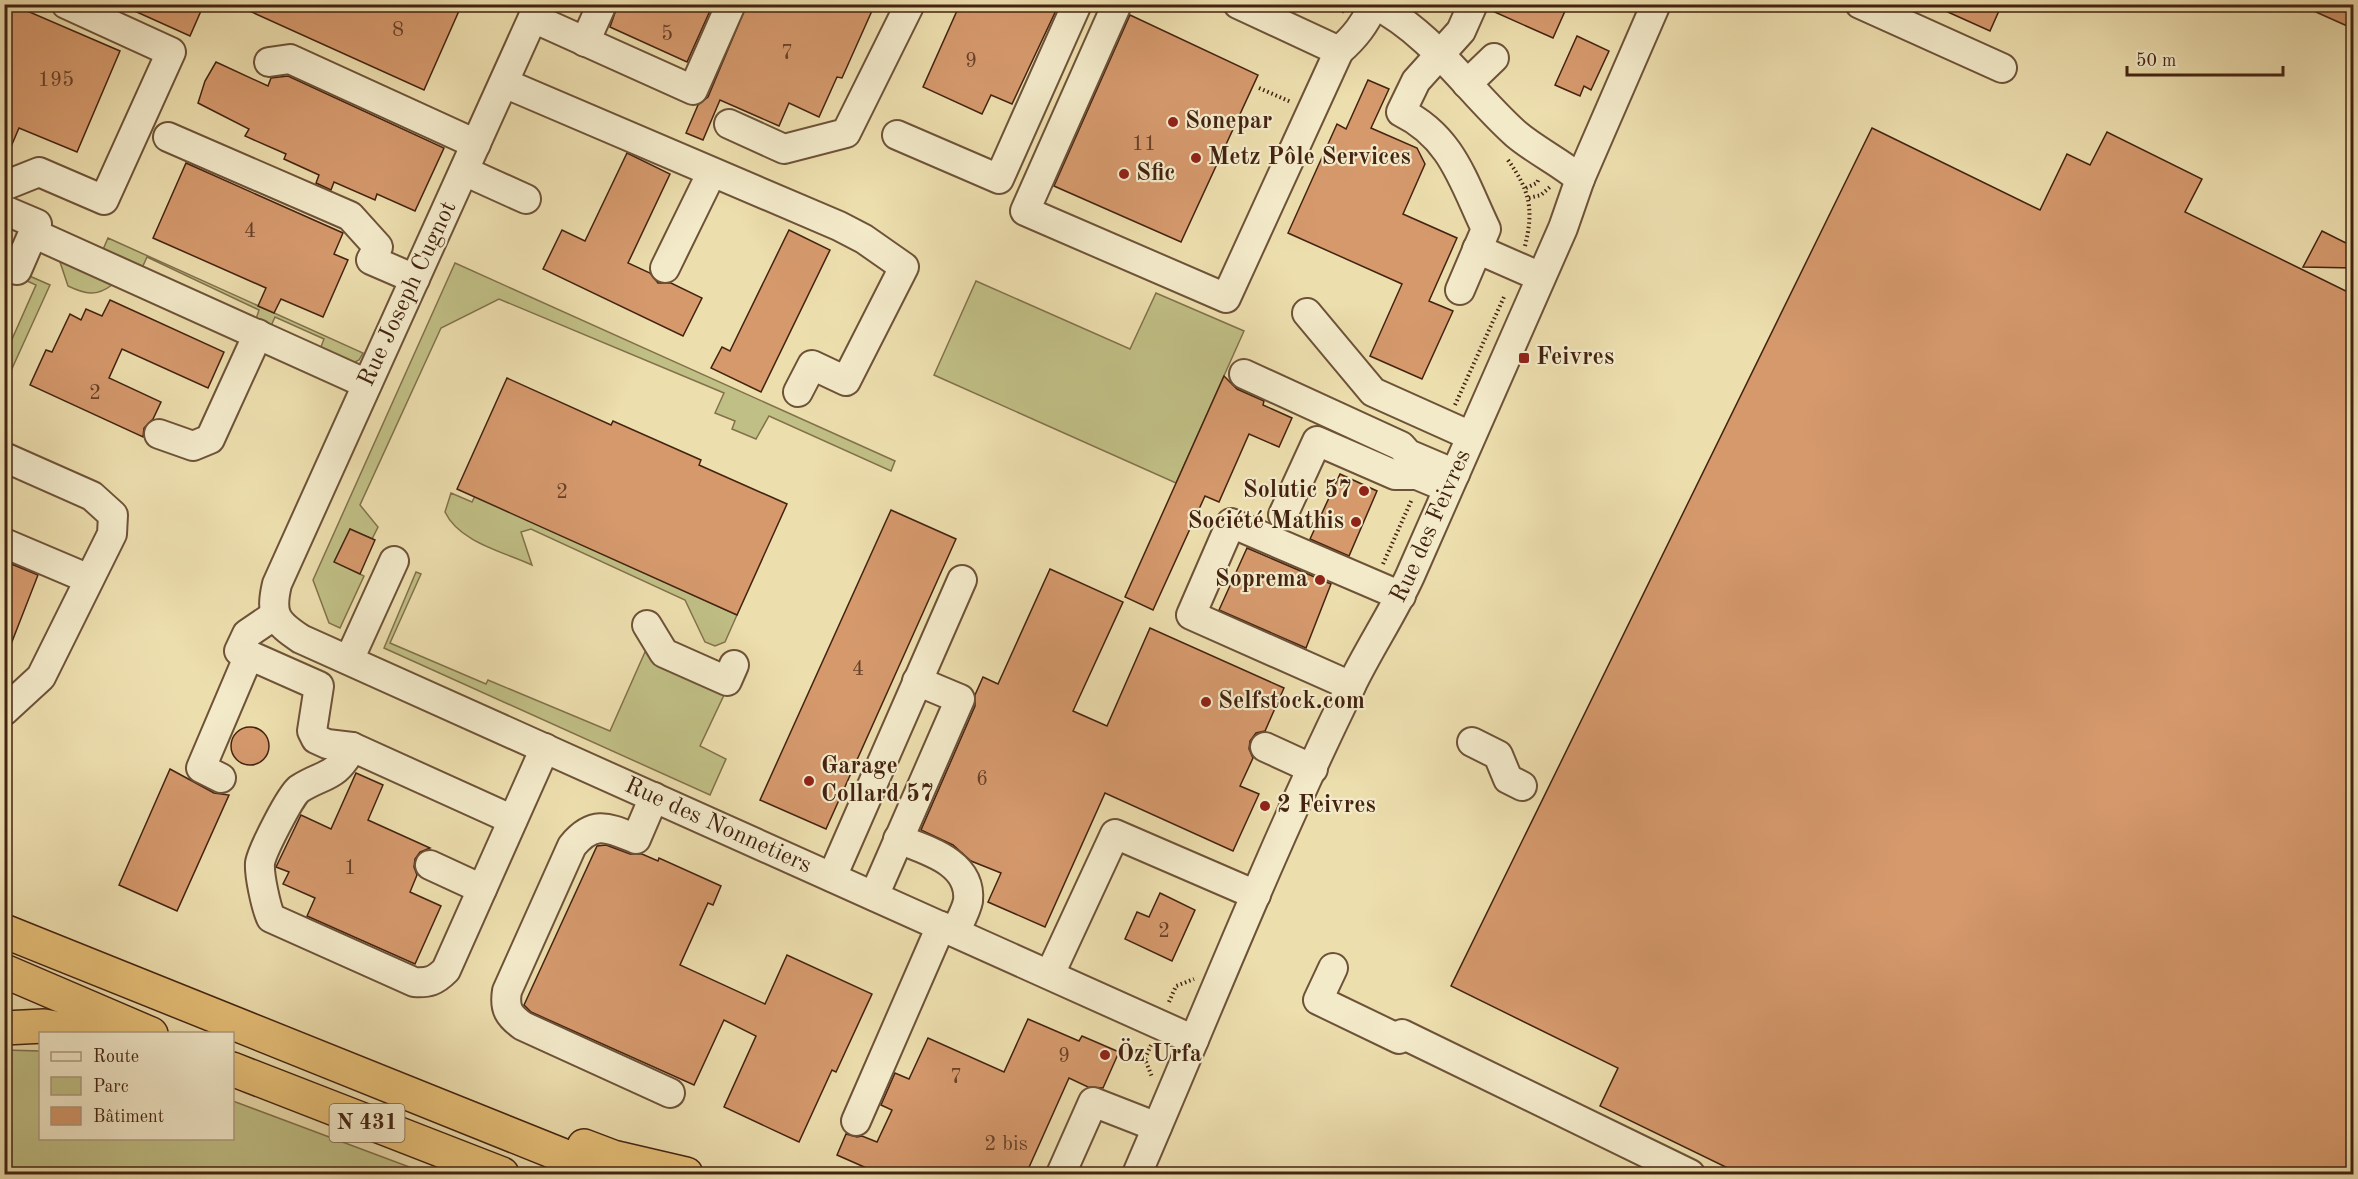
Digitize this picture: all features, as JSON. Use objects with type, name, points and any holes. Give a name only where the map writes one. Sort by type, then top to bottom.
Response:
[{"type":"highway","name":"N 431","points":[[4,931],[609,1174]]},
{"type":"highway","points":[[4,970],[146,1032]]},
{"type":"highway","points":[[4,1028],[44,1026],[77,1032]]},
{"type":"highway","name":"N 431","points":[[234,1070],[502,1174]]},
{"type":"highway","points":[[234,1075],[276,1088]]},
{"type":"highway","points":[[452,1112],[545,1132],[613,1157],[686,1174]]},
{"type":"street","points":[[4,186],[39,172],[104,200],[171,52],[66,4]]},
{"type":"street","points":[[585,42],[602,4]]},
{"type":"street","points":[[536,11],[585,42],[693,90],[731,4]]},
{"type":"street","points":[[729,124],[784,149],[846,133],[910,4]]},
{"type":"street","points":[[897,135],[999,179],[1077,4]]},
{"type":"street","points":[[1117,4],[1025,211],[1226,298],[1340,51],[1361,29],[1374,4],[1408,24],[1516,133],[1580,179]]},
{"type":"street","points":[[1238,4],[1340,51]]},
{"type":"street","points":[[1460,290],[1486,229],[1449,151],[1423,123],[1401,112],[1416,81],[1461,32],[1473,4]]},
{"type":"street","name":"Rue des Feivres","points":[[1137,1174],[1256,895],[1313,769],[1351,686],[1401,596],[1472,436],[1566,221],[1580,179],[1656,4]]},
{"type":"street","points":[[1860,4],[2002,68]]},
{"type":"street","name":"Rue Joseph Cugnot","points":[[275,615],[273,601],[277,584],[536,11]]},
{"type":"street","points":[[1467,84],[1494,58]]},
{"type":"street","points":[[269,62],[290,59],[476,144]]},
{"type":"street","points":[[504,83],[711,174],[839,226],[864,239],[904,267],[846,381],[812,365],[798,392]]},
{"type":"street","points":[[168,137],[350,216],[378,247],[371,260],[415,279]]},
{"type":"street","points":[[464,171],[526,199]]},
{"type":"street","points":[[665,268],[711,174]]},
{"type":"street","points":[[4,210],[37,225],[16,270]]},
{"type":"street","points":[[46,239],[367,384]]},
{"type":"street","points":[[1477,249],[1541,277]]},
{"type":"street","points":[[1307,313],[1373,392],[1472,436]]},
{"type":"street","points":[[159,434],[193,446],[210,439],[258,334]]},
{"type":"street","points":[[1244,374],[1401,446],[1408,453],[1452,481]]},
{"type":"street","points":[[1284,515],[1317,441],[1395,475],[1417,475],[1452,481]]},
{"type":"street","points":[[4,711],[15,687],[40,676],[112,534],[113,515],[92,496],[6,463]]},
{"type":"street","points":[[1351,686],[1191,615],[1231,523],[1401,596]]},
{"type":"street","points":[[4,543],[89,579]]},
{"type":"street","points":[[349,660],[394,561]]},
{"type":"street","points":[[832,877],[962,580]]},
{"type":"street","points":[[275,615],[247,634],[239,651],[319,686],[312,731],[316,740],[327,744],[352,747],[513,820]]},
{"type":"street","name":"Rue des Nonnetiers","points":[[275,615],[284,627],[301,639],[1194,1040]]},
{"type":"street","points":[[647,625],[664,653],[727,681],[734,665]]},
{"type":"street","points":[[221,778],[201,768],[249,655]]},
{"type":"street","points":[[874,896],[960,699],[917,681]]},
{"type":"street","points":[[1472,742],[1498,755],[1508,779],[1522,786]]},
{"type":"street","points":[[352,747],[340,767],[325,779],[298,790],[288,801],[260,863],[267,909],[271,918],[414,982],[429,983],[446,970],[545,748]]},
{"type":"street","points":[[1265,747],[1313,769]]},
{"type":"street","points":[[654,797],[636,839],[608,827],[595,828],[581,836],[572,846],[507,991],[505,1005],[511,1018],[523,1026],[670,1093]]},
{"type":"street","points":[[1050,974],[1114,834],[1256,895]]},
{"type":"street","points":[[856,1121],[948,929],[968,901],[964,880],[951,861],[898,839]]},
{"type":"street","points":[[430,865],[482,889]]},
{"type":"street","points":[[1333,968],[1318,1000],[1400,1036],[1690,1174]]},
{"type":"street","points":[[1061,1174],[1093,1102],[1157,1127]]},
{"type":"path","points":[[1259,88],[1312,111]]},
{"type":"green space","points":[[108,238],[363,353],[359,360],[353,363],[319,352],[324,339],[275,317],[271,326],[256,319],[259,310],[147,257],[142,268],[101,254]]},
{"type":"green space","points":[[59,259],[113,282],[112,285],[96,293],[80,291],[68,286]]},
{"type":"green space","points":[[455,263],[895,461],[891,471],[769,416],[756,439],[732,429],[735,421],[715,413],[724,393],[499,299],[441,328],[360,505],[378,527],[372,539],[350,529],[335,562],[364,576],[340,628],[329,623],[313,580]]},
{"type":"green space","points":[[25,274],[50,285],[5,384],[5,355],[36,285],[23,279]]},
{"type":"green space","points":[[976,281],[1130,349],[1156,293],[1244,331],[1176,483],[934,375]]},
{"type":"green space","points":[[451,493],[472,502],[475,496],[737,615],[725,642],[715,646],[705,642],[685,600],[531,529],[521,532],[532,565],[471,539],[452,522],[445,512]]},
{"type":"green space","points":[[416,572],[421,574],[390,643],[486,684],[488,680],[610,731],[645,652],[724,688],[724,695],[700,746],[726,759],[710,795],[384,648]]},
{"type":"green space","points":[[5,1050],[39,1051],[39,1140],[234,1140],[234,1101],[428,1174],[5,1174]]},
{"type":"building","points":[[4,4],[11,4],[120,51],[77,152],[19,128],[4,163]]},
{"type":"building","points":[[119,4],[204,4],[190,36]]},
{"type":"building","points":[[234,4],[462,4],[424,90]]},
{"type":"building","points":[[618,4],[713,4],[687,62],[610,27]]},
{"type":"building","points":[[747,4],[875,4],[842,78],[837,77],[819,117],[789,103],[779,126],[720,100],[703,140],[686,133],[698,105],[708,97]]},
{"type":"building","points":[[960,4],[1059,4],[1012,104],[991,95],[982,114],[923,87]]},
{"type":"building","points":[[1489,4],[1551,4],[1565,11],[1553,38],[1488,9]]},
{"type":"building","points":[[1930,4],[2002,4],[1990,31]]},
{"type":"building","points":[[2298,4],[2354,4],[2354,29]]},
{"type":"building","points":[[1130,15],[1258,75],[1181,242],[1054,186]]},
{"type":"building","points":[[1577,36],[1609,51],[1591,90],[1584,86],[1580,96],[1555,85]]},
{"type":"building","points":[[216,62],[268,86],[271,78],[288,76],[444,148],[415,211],[377,194],[375,200],[334,182],[331,190],[316,183],[319,175],[284,159],[286,154],[245,136],[249,129],[198,103],[205,81]]},
{"type":"building","points":[[1368,80],[1389,89],[1371,128],[1417,148],[1425,164],[1403,214],[1457,238],[1429,301],[1453,311],[1422,379],[1370,356],[1402,284],[1288,233],[1337,124],[1346,129]]},
{"type":"building","points":[[1872,128],[2040,210],[2067,154],[2090,165],[2107,132],[2202,179],[2185,212],[2354,295],[2354,1174],[1740,1174],[1600,1106],[1618,1068],[1451,986]]},
{"type":"building","points":[[627,153],[670,174],[628,263],[650,273],[658,283],[671,283],[702,298],[683,336],[543,269],[562,230],[585,241]]},
{"type":"building","points":[[186,163],[343,233],[334,254],[348,260],[323,317],[281,299],[274,313],[258,306],[266,288],[153,238]]},
{"type":"building","points":[[789,230],[830,250],[761,392],[711,368],[722,347],[730,351]]},
{"type":"building","points":[[2322,231],[2354,247],[2354,268],[2303,267]]},
{"type":"building","points":[[110,300],[224,352],[208,388],[122,349],[109,378],[161,402],[153,419],[144,428],[143,437],[30,385],[46,350],[52,352],[70,314],[81,320],[86,309],[102,316]]},
{"type":"building","points":[[1224,376],[1237,389],[1264,401],[1263,405],[1292,418],[1279,447],[1249,434],[1219,502],[1205,496],[1153,610],[1125,597]]},
{"type":"building","points":[[507,378],[611,425],[613,421],[701,460],[699,465],[787,504],[737,615],[457,489]]},
{"type":"building","points":[[1340,474],[1377,491],[1349,556],[1310,539]]},
{"type":"building","points":[[891,510],[956,539],[826,829],[760,800]]},
{"type":"building","points":[[350,529],[375,540],[360,574],[334,562]]},
{"type":"building","points":[[1247,548],[1331,584],[1306,648],[1219,610]]},
{"type":"building","points":[[4,561],[38,575],[6,657],[4,657]]},
{"type":"building","points":[[1050,569],[1123,602],[1073,711],[1107,726],[1150,628],[1284,688],[1265,731],[1256,733],[1250,741],[1249,749],[1253,758],[1240,786],[1259,794],[1233,851],[1105,793],[1045,927],[988,902],[1001,873],[971,861],[953,845],[921,830],[975,706],[975,695],[983,677],[998,684]]},
{"type":"building","points":[[250,727],[263,733],[269,746],[263,759],[250,765],[237,759],[231,746],[237,733]]},
{"type":"building","points":[[170,769],[214,793],[229,795],[177,911],[119,885]]},
{"type":"building","points":[[356,773],[383,785],[368,820],[430,848],[420,852],[415,859],[414,867],[417,875],[410,892],[441,906],[415,964],[307,916],[315,898],[283,884],[289,872],[276,867],[301,815],[331,829]]},
{"type":"building","points":[[606,845],[630,854],[642,854],[658,861],[659,858],[721,886],[713,905],[708,903],[680,965],[765,1004],[787,955],[872,994],[836,1072],[832,1070],[799,1142],[724,1107],[756,1036],[724,1020],[694,1085],[531,1012],[524,1005],[597,846]]},
{"type":"building","points":[[1160,893],[1195,910],[1172,961],[1125,939],[1137,912],[1149,917]]},
{"type":"building","points":[[1028,1019],[1079,1041],[1082,1036],[1119,1052],[1103,1088],[1088,1087],[1069,1078],[1026,1174],[880,1174],[837,1155],[846,1134],[862,1136],[877,1142],[892,1110],[881,1105],[895,1073],[909,1079],[928,1038],[1004,1072]]},
{"type":"place","name":"Sonepar","points":[[1173,122]]},
{"type":"place","name":"Metz Pôle Services","points":[[1196,158]]},
{"type":"place","name":"Sfic","points":[[1124,174]]},
{"type":"place","name":"Feivres","points":[[1524,358]]},
{"type":"place","name":"Solutic 57","points":[[1364,491]]},
{"type":"place","name":"Société Mathis","points":[[1356,522]]},
{"type":"place","name":"Soprema","points":[[1320,580]]},
{"type":"place","name":"Selfstock.com","points":[[1206,702]]},
{"type":"place","name":"Garage Collard 57","points":[[809,781]]},
{"type":"place","name":"2 Feivres","points":[[1265,806]]},
{"type":"place","name":"Öz Urfa","points":[[1105,1055]]}]
